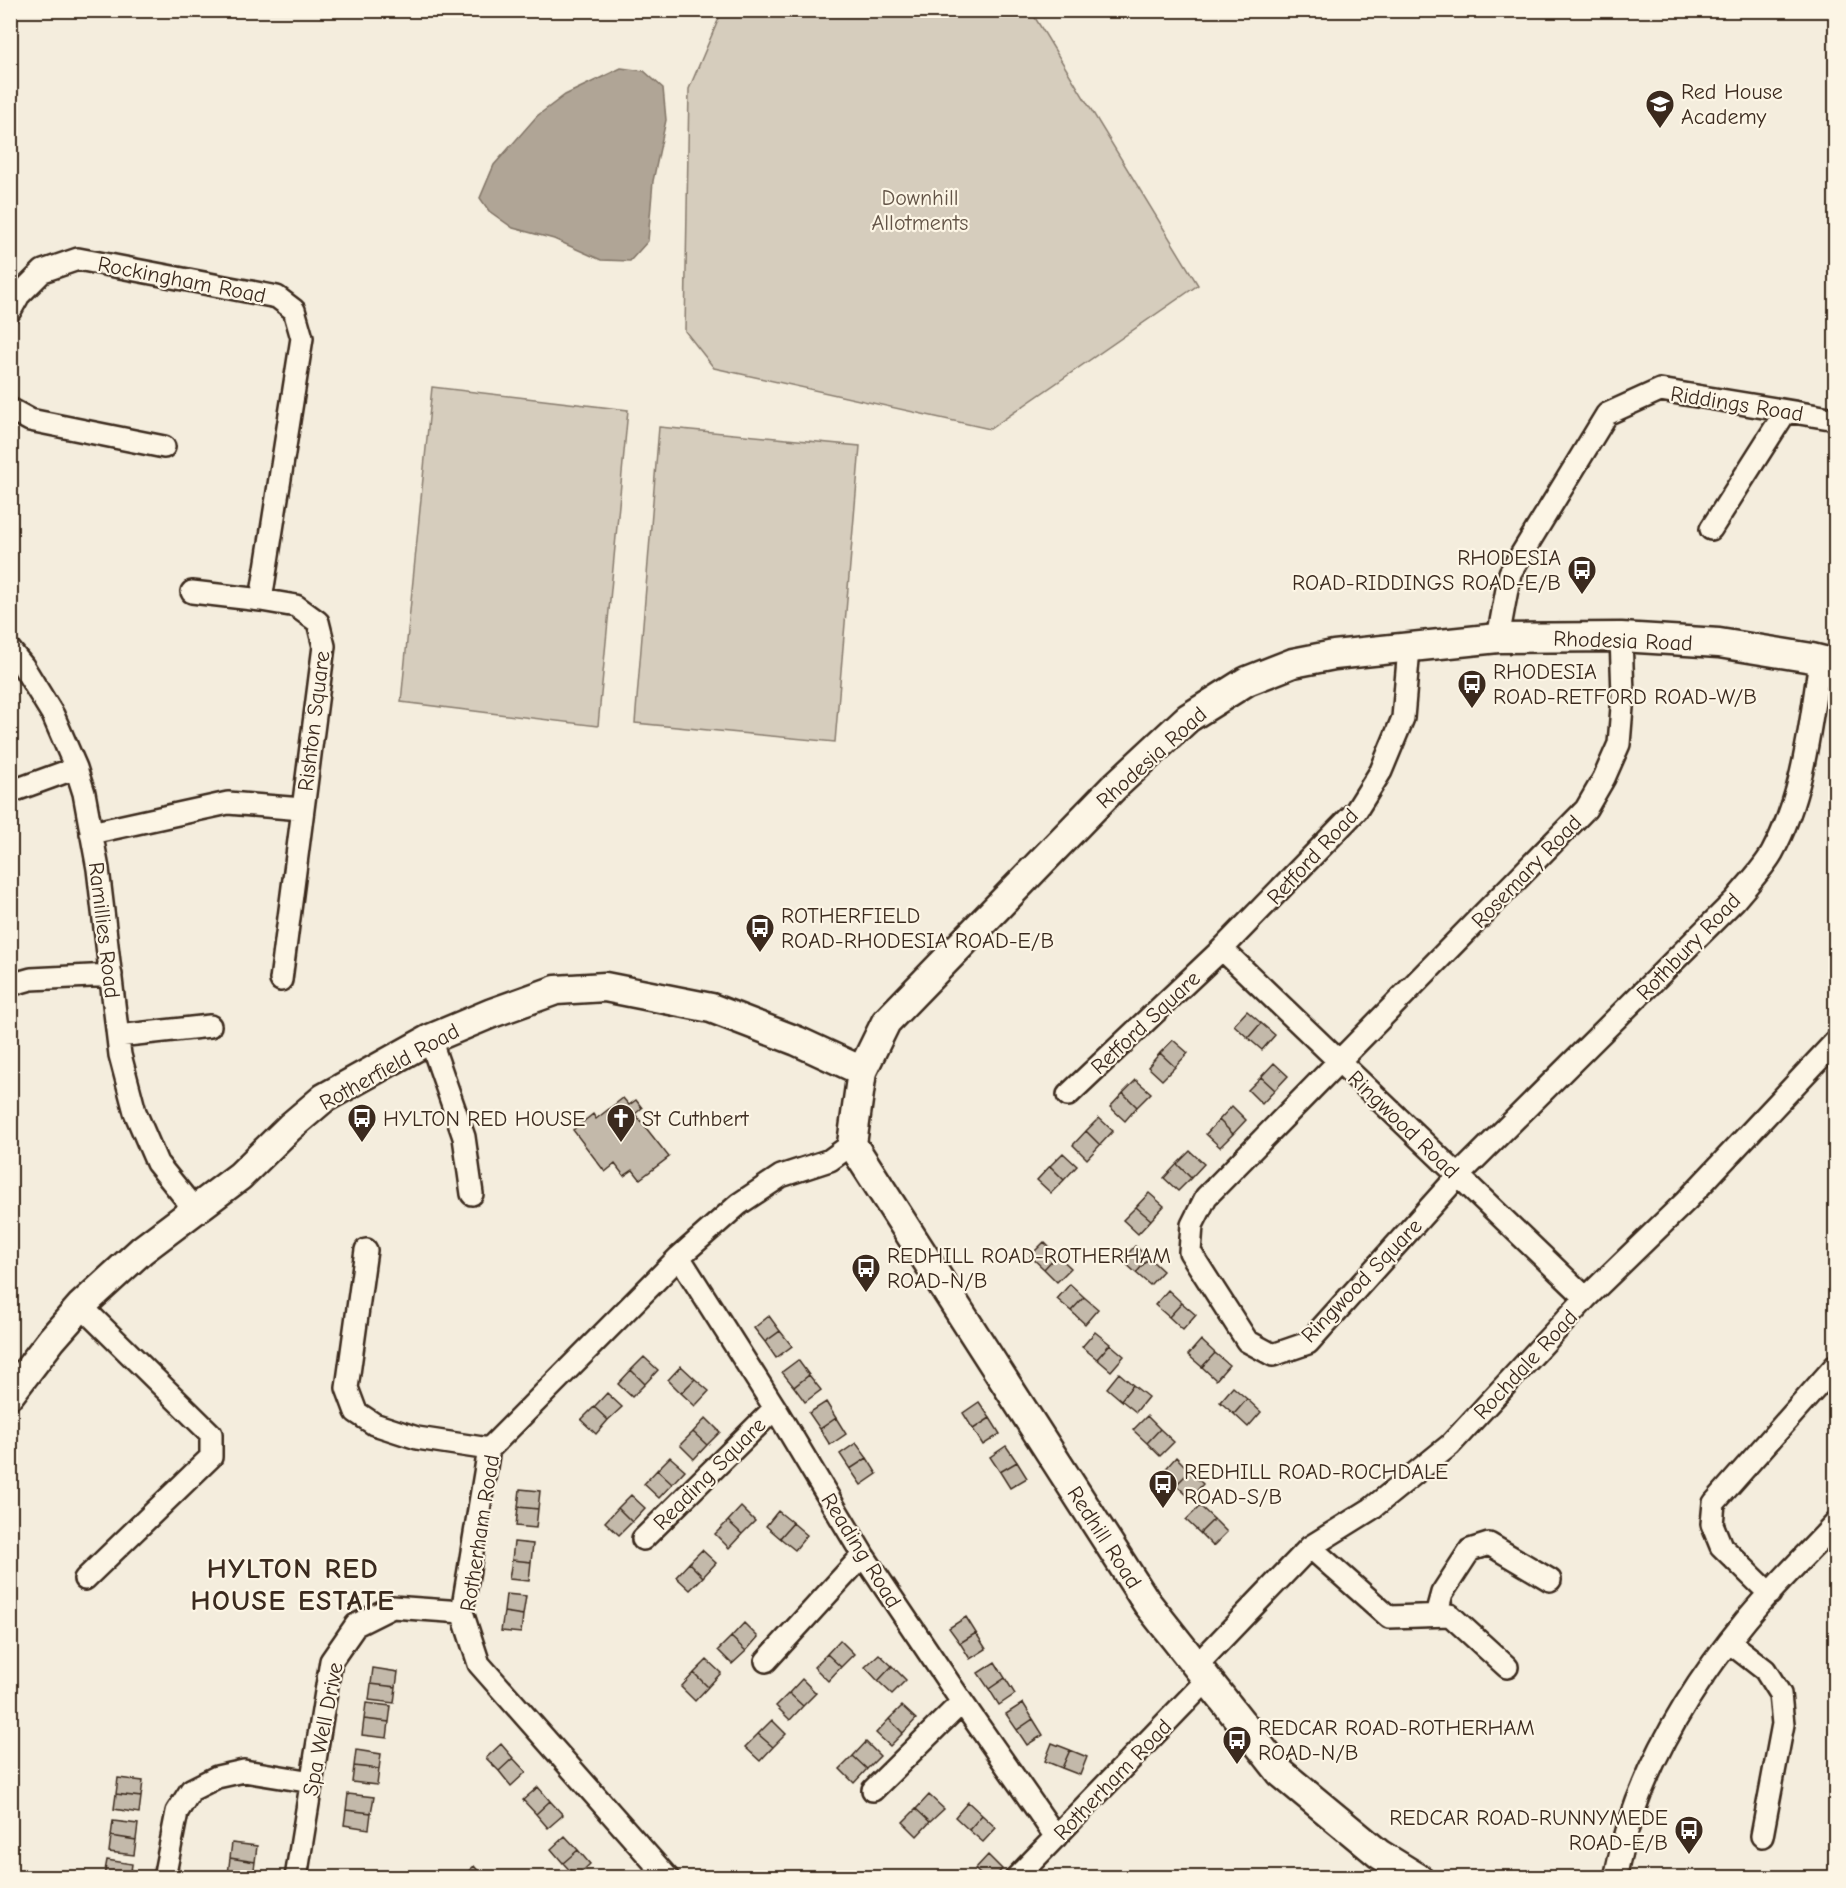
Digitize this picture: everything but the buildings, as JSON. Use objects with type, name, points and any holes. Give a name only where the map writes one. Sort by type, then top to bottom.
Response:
[{"type":"street","name":"Rockingham Road","points":[[10,311],[19,296],[43,271],[78,259],[277,297],[294,310],[302,338],[261,600]]},
{"type":"street","name":"Riddings Road","points":[[1498,638],[1510,573],[1607,414],[1660,390],[1836,419]]},
{"type":"street","points":[[10,409],[30,420],[164,447]]},
{"type":"street","points":[[1712,529],[1786,411]]},
{"type":"street","name":"Rishton Square","points":[[192,592],[296,606],[318,622],[324,646],[281,980]]},
{"type":"street","name":"Rhodesia Road","points":[[852,1144],[862,1071],[886,1022],[1114,787],[1188,718],[1246,681],[1293,663],[1334,655],[1498,638],[1621,637],[1719,644],[1828,662]]},
{"type":"street","name":"Rosemary Road","points":[[1339,1062],[1586,809],[1605,778],[1619,744],[1623,695],[1621,637]]},
{"type":"street","name":"Retford Road","points":[[1222,949],[1356,811],[1381,771],[1403,718],[1409,648]]},
{"type":"street","name":"Ramillies Road","points":[[10,650],[23,666],[53,715],[84,793],[98,869],[120,1055],[135,1112],[157,1163],[195,1210]]},
{"type":"street","name":"Rothbury Road","points":[[1458,1176],[1735,900],[1771,854],[1790,811],[1828,662]]},
{"type":"street","points":[[10,792],[76,768]]},
{"type":"street","name":"Rishton Square","points":[[91,833],[228,803],[302,809]]},
{"type":"street","name":"Ringwood Road","points":[[1222,949],[1586,1298]]},
{"type":"street","name":"Retford Square","points":[[1068,1095],[1222,949]]},
{"type":"street","points":[[10,985],[31,979],[111,975]]},
{"type":"street","name":"Rotherfield Road","points":[[10,1394],[52,1339],[81,1306],[142,1250],[240,1176],[290,1127],[324,1098],[430,1039],[492,1012],[556,990],[605,987],[711,1008],[797,1041],[862,1071]]},
{"type":"street","points":[[118,1036],[210,1026]]},
{"type":"street","points":[[430,1039],[464,1137],[472,1194]]},
{"type":"street","name":"Rochdale Road","points":[[1201,1673],[1310,1547],[1371,1509],[1450,1444],[1586,1298],[1686,1201],[1836,1041]]},
{"type":"street","name":"Ringwood Square","points":[[1339,1062],[1206,1197],[1191,1225],[1190,1252],[1246,1341],[1273,1355],[1308,1343],[1458,1176]]},
{"type":"street","name":"Rotherham Road","points":[[668,1878],[479,1664],[462,1612],[489,1449],[679,1257],[739,1204],[781,1176],[830,1160],[852,1144]]},
{"type":"street","name":"Redhill Road","points":[[852,1144],[1147,1603],[1281,1773],[1379,1854],[1418,1878]]},
{"type":"street","points":[[366,1250],[347,1388],[356,1412],[374,1424],[417,1438],[489,1449]]},
{"type":"street","name":"Reading Road","points":[[679,1257],[775,1408],[863,1555],[1056,1837]]},
{"type":"street","points":[[81,1306],[211,1434],[211,1457],[85,1578]]},
{"type":"street","points":[[1770,1594],[1720,1546],[1712,1524],[1714,1503],[1836,1365]]},
{"type":"street","name":"Reading Square","points":[[643,1539],[775,1408]]},
{"type":"street","points":[[1615,1878],[1621,1846],[1653,1759],[1683,1708],[1729,1642],[1836,1523]]},
{"type":"street","points":[[1436,1615],[1442,1593],[1470,1550],[1489,1544],[1550,1581]]},
{"type":"street","points":[[1310,1547],[1389,1617],[1450,1615],[1507,1667]]},
{"type":"street","points":[[766,1661],[863,1555]]},
{"type":"street","name":"Spa Well Drive","points":[[296,1878],[331,1662],[356,1625],[392,1607],[462,1612]]},
{"type":"street","points":[[1729,1642],[1765,1670],[1779,1694],[1784,1724],[1762,1836]]},
{"type":"street","name":"Rotherham Road","points":[[1016,1878],[1056,1837],[1201,1673]]},
{"type":"street","points":[[873,1790],[962,1702]]},
{"type":"street","points":[[164,1878],[177,1812],[191,1790],[217,1777],[244,1771],[312,1782]]},
{"type":"green space","name":"Downhill Allotments","points":[[722,11],[1031,11],[1198,285],[990,429],[714,368],[685,331],[689,89]]},
{"type":"green space","points":[[432,387],[628,410],[598,726],[401,702]]},
{"type":"green space","points":[[659,427],[860,446],[835,742],[635,723]]},
{"type":"shaded area","points":[[621,68],[644,71],[663,88],[666,120],[653,181],[648,241],[630,261],[601,260],[554,239],[513,228],[489,211],[480,198],[494,165],[537,116],[565,95]]},
{"type":"place","name":"Red House Academy","points":[[1660,130]]},
{"type":"place","name":"RHODESIA ROAD-RIDDINGS ROAD-E/B","points":[[1582,596]]},
{"type":"place","name":"RHODESIA ROAD-RETFORD ROAD-W/B","points":[[1472,710]]},
{"type":"place","name":"ROTHERFIELD ROAD-RHODESIA ROAD-E/B","points":[[760,954]]},
{"type":"place","name":"HYLTON RED HOUSE","points":[[362,1144]]},
{"type":"place","name":"St Cuthbert","points":[[621,1144]]},
{"type":"place","name":"REDHILL ROAD-ROTHERHAM ROAD-N/B","points":[[866,1294]]},
{"type":"place","name":"REDHILL ROAD-ROCHDALE ROAD-S/B","points":[[1163,1510]]},
{"type":"place","name":"REDCAR ROAD-ROTHERHAM ROAD-N/B","points":[[1237,1766]]},
{"type":"place","name":"REDCAR ROAD-RUNNYMEDE ROAD-E/B","points":[[1689,1856]]},
{"type":"district","name":"HYLTON RED HOUSE ESTATE","points":[[293,1584]]}]
